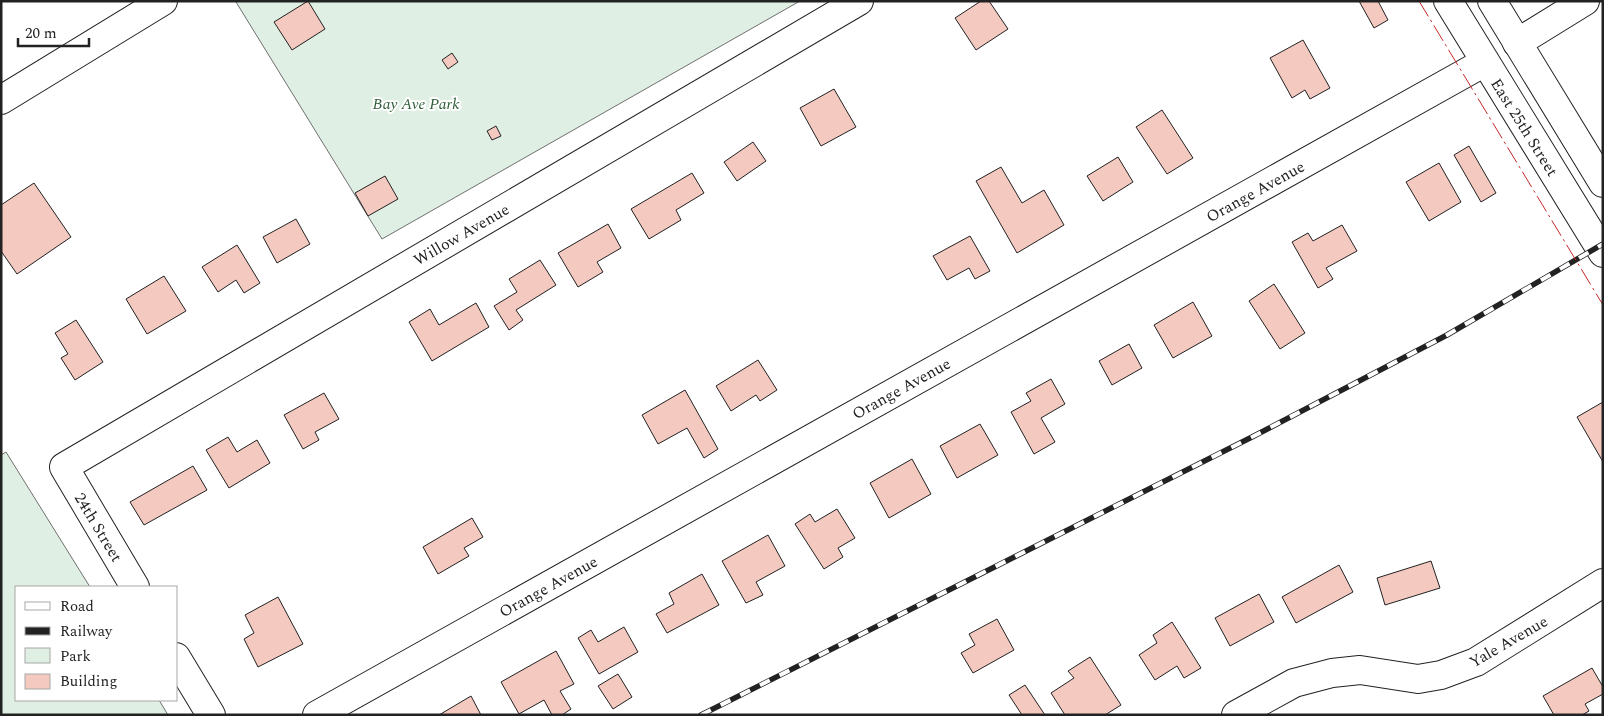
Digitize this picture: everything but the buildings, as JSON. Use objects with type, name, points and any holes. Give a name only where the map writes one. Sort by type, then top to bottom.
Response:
[{"type":"street","points":[[1,100],[163,1]]},
{"type":"street","name":"Willow Avenue","points":[[64,467],[859,1]]},
{"type":"street","name":"East 25th Street","points":[[1448,1],[1603,254]]},
{"type":"street","points":[[1492,1],[1603,183]]},
{"type":"street","points":[[1517,43],[1585,1]]},
{"type":"street","points":[[1485,62],[1511,65],[1578,176],[1603,193]]},
{"type":"street","name":"Orange Avenue","points":[[317,715],[1485,62]]},
{"type":"street","name":"24th Street","points":[[64,467],[134,586]]},
{"type":"street","name":"Yale Avenue","points":[[1236,715],[1294,683],[1332,673],[1360,670],[1418,679],[1441,675],[1476,662],[1603,583]]},
{"type":"street","points":[[178,659],[211,715]]},
{"type":"green space","name":"Bay Ave Park","points":[[800,1],[382,239],[236,2]]},
{"type":"green space","points":[[6,452],[89,586],[15,586],[15,701],[160,701],[168,715],[1,715],[1,455]]},
{"type":"railway","points":[[701,715],[1252,437],[1447,335],[1603,244]]},
{"type":"power","points":[[1419,1],[1603,305]]}]
